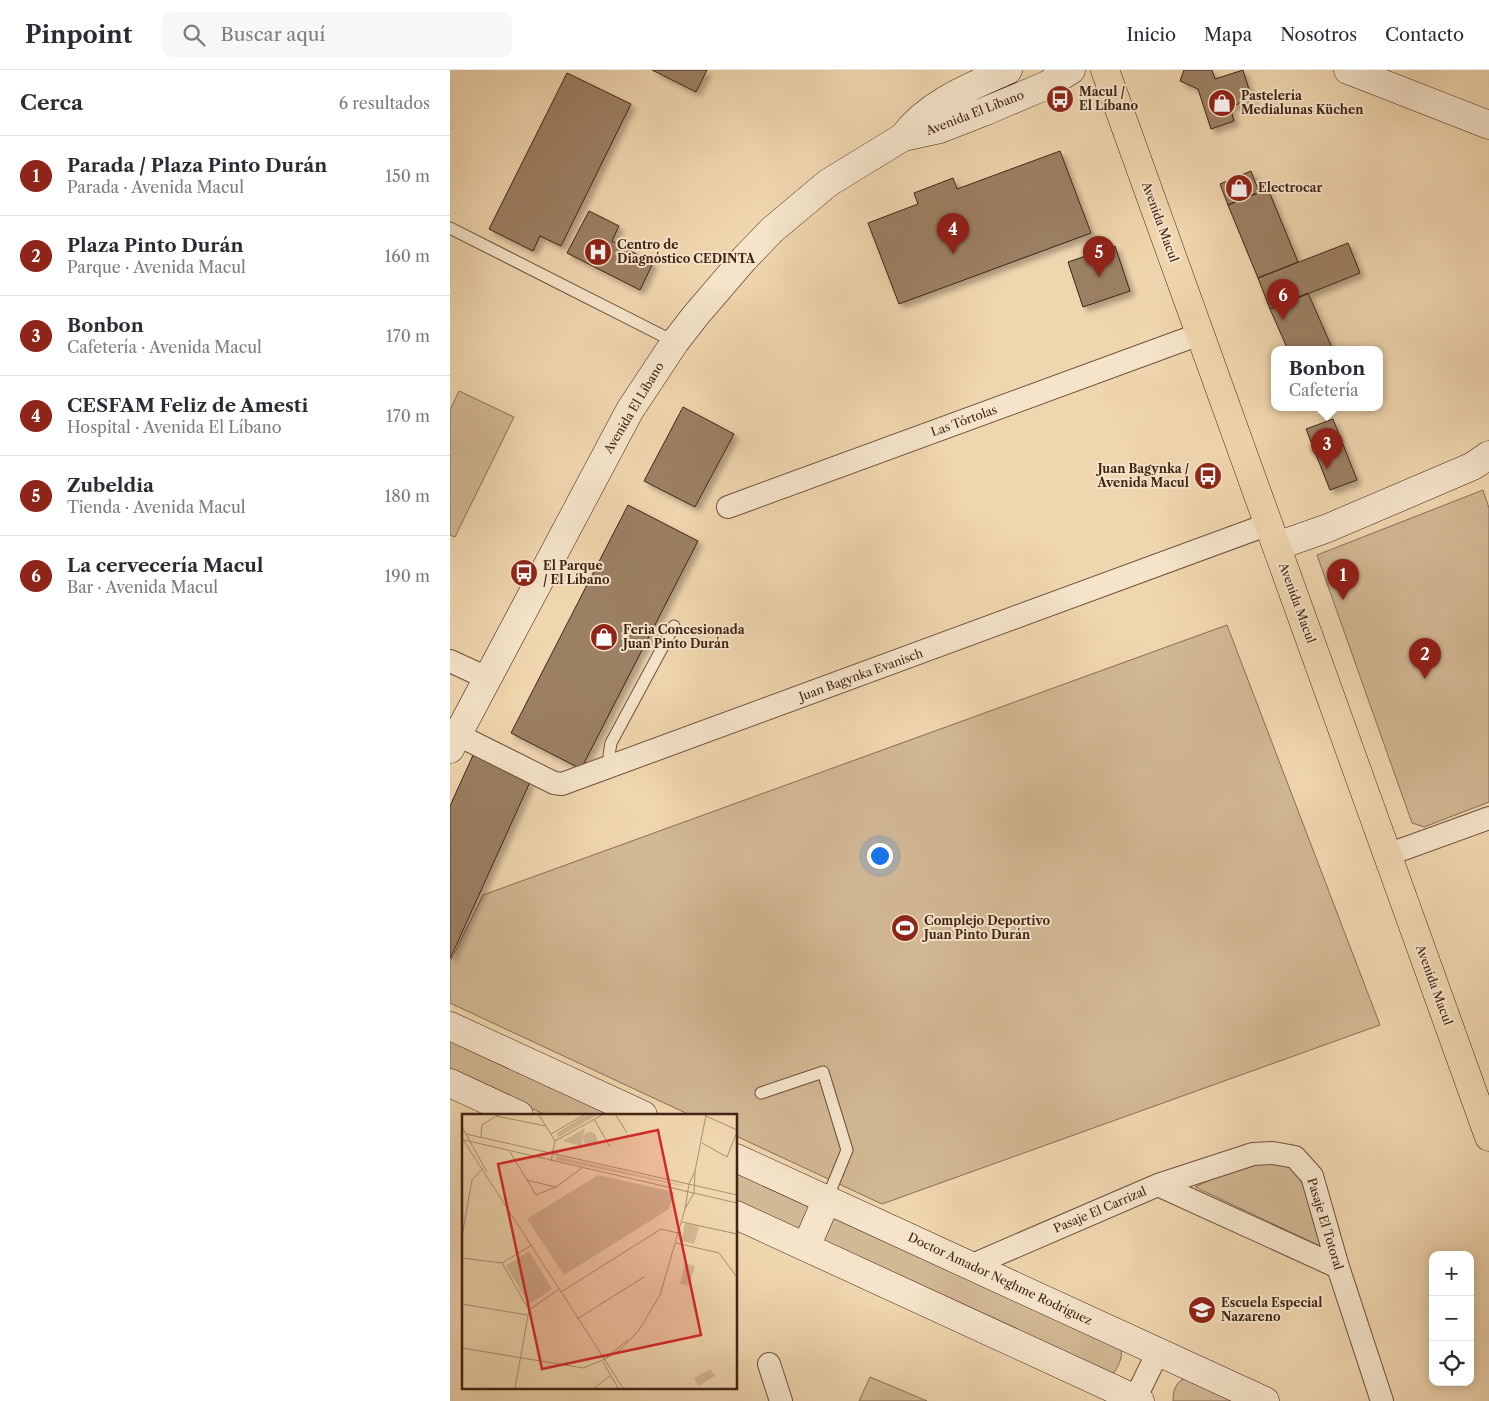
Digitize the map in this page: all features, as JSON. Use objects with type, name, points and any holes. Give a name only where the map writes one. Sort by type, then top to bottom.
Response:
[{"type":"main road","name":"Avenida El Líbano","points":[[903,137],[913,124],[945,101],[1008,70]]},
{"type":"main road","name":"Avenida El Líbano","points":[[454,742],[614,439],[652,375],[675,342],[717,289],[772,230],[828,183],[903,137],[940,129],[986,111],[1047,85],[1071,70]]},
{"type":"main road","name":"Avenida Macul","points":[[1105,70],[1489,1137]]},
{"type":"main road","points":[[1348,70],[1489,125]]},
{"type":"main road","points":[[1273,535],[1328,528],[1472,466],[1489,455]]},
{"type":"main road","points":[[450,1026],[641,1114]]},
{"type":"main road","points":[[450,1083],[517,1114]]},
{"type":"main road","name":"Doctor Amador Neghme Rodríguez","points":[[738,1159],[1265,1401]]},
{"type":"main road","points":[[806,1247],[827,1199]]},
{"type":"main road","points":[[738,1216],[1137,1400]]},
{"type":"street","name":"Las Tórtolas","points":[[728,507],[1200,334]]},
{"type":"street","name":"Juan Bagynka Evanisch","points":[[454,742],[554,783],[562,784],[1273,535]]},
{"type":"street","points":[[450,661],[487,678]]},
{"type":"street","points":[[1387,855],[1489,818]]},
{"type":"street","name":"Pasaje El Totoral","points":[[1158,1185],[1253,1154],[1273,1153],[1295,1157],[1312,1176],[1338,1267],[1382,1401]]},
{"type":"street","name":"Pasaje El Carrizal","points":[[970,1266],[1158,1185],[1338,1267]]},
{"type":"street","points":[[1137,1400],[1158,1352]]},
{"type":"street","points":[[769,1364],[781,1401]]},
{"type":"lane","points":[[450,228],[675,342]]},
{"type":"lane","points":[[612,767],[609,755],[611,743],[674,626]]},
{"type":"lane","points":[[761,1093],[824,1072],[847,1150],[827,1199]]},
{"type":"shaded area","points":[[459,391],[514,417],[455,537],[450,535],[450,410]]},
{"type":"shaded area","points":[[1483,490],[1489,508],[1489,802],[1424,827],[1412,823],[1317,555]]},
{"type":"shaded area","name":"Complejo Deportivo Juan Pinto Durán","points":[[1227,625],[1380,1025],[882,1204],[738,1137],[738,1114],[688,1114],[450,1003],[450,962],[483,895]]},
{"type":"shaded area","points":[[450,1038],[615,1114],[544,1114],[450,1071]]},
{"type":"shaded area","points":[[1255,1159],[1293,1168],[1303,1185],[1326,1249],[1195,1187]]},
{"type":"shaded area","points":[[738,1171],[1121,1349],[1121,1359],[1113,1374],[738,1204]]},
{"type":"shaded area","points":[[870,1377],[927,1401],[859,1401]]},
{"type":"shaded area","points":[[1185,1378],[1237,1401],[1173,1401],[1175,1388]]},
{"type":"building","points":[[652,70],[707,70],[696,92]]},
{"type":"building","name":"Pastelería Medialunas Küchen","points":[[1184,70],[1212,70],[1215,79],[1243,70],[1252,99],[1230,107],[1234,121],[1211,129],[1198,89],[1180,81]]},
{"type":"building","points":[[567,73],[631,104],[561,246],[540,236],[533,251],[489,229]]},
{"type":"building","points":[[1060,151],[1091,233],[899,304],[868,223],[918,204],[914,193],[953,178],[957,189]]},
{"type":"building","name":"Electrocar","points":[[1251,171],[1259,192],[1228,205],[1220,184]]},
{"type":"building","points":[[1268,189],[1298,262],[1258,278],[1228,205]]},
{"type":"building","points":[[589,211],[619,226],[612,241],[653,263],[640,290],[567,253]]},
{"type":"building","points":[[1348,243],[1360,273],[1270,309],[1258,278]]},
{"type":"building","points":[[1115,246],[1130,291],[1083,307],[1068,262]]},
{"type":"building","points":[[1308,293],[1331,346],[1286,346],[1270,309]]},
{"type":"building","points":[[683,407],[734,434],[695,507],[644,481]]},
{"type":"building","points":[[1333,419],[1357,480],[1330,490],[1306,429]]},
{"type":"building","name":"Feria Concesionada Juan Pinto Durán","points":[[628,505],[698,541],[581,769],[511,733]]},
{"type":"building","points":[[474,753],[530,782],[450,959],[450,806]]},
{"type":"place","name":"Macul / El Líbano","points":[[1060,99]]},
{"type":"place","name":"Pastelería Medialunas Küchen","points":[[1222,103]]},
{"type":"place","name":"Electrocar","points":[[1239,188]]},
{"type":"place","name":"Centro de Diagnóstico CEDINTA","points":[[598,252]]},
{"type":"place","name":"CESFAM Feliz de Amesti","points":[[953,254]]},
{"type":"place","name":"Zubeldia","points":[[1099,277]]},
{"type":"place","name":"La cervecería Macul","points":[[1283,320]]},
{"type":"place","name":"Bonbon","points":[[1327,469]]},
{"type":"place","name":"Juan Bagynka / Avenida Macul","points":[[1208,476]]},
{"type":"place","name":"El Parque / El Líbano","points":[[524,573]]},
{"type":"place","name":"Parada / Plaza Pinto Durán","points":[[1343,600]]},
{"type":"place","name":"Feria Concesionada Juan Pinto Durán","points":[[604,637]]},
{"type":"place","name":"Plaza Pinto Durán","points":[[1425,679]]},
{"type":"place","name":"Complejo Deportivo Juan Pinto Durán","points":[[905,928]]},
{"type":"place","name":"Escuela Especial Nazareno","points":[[1202,1310]]}]
